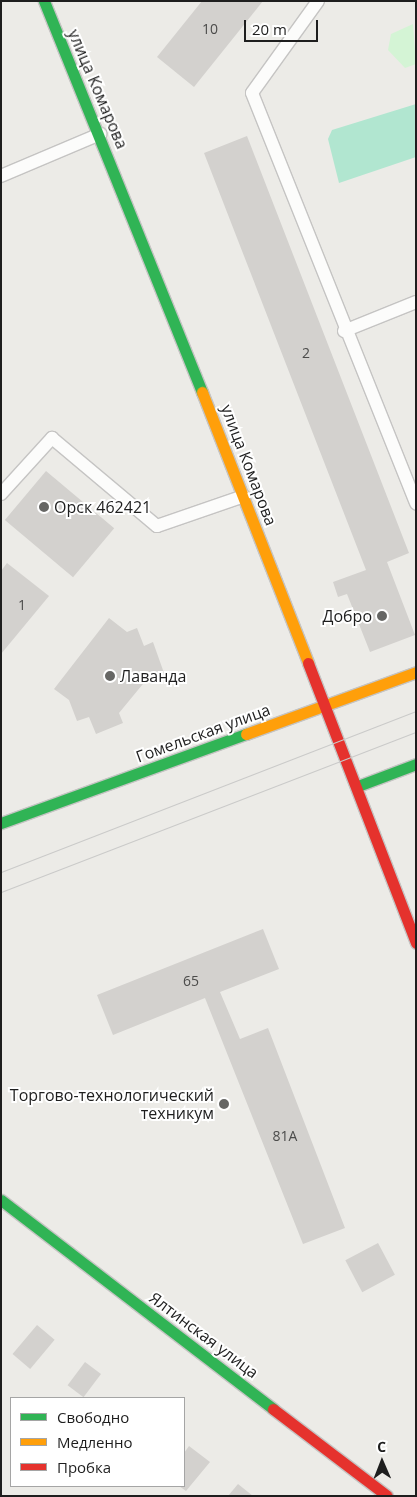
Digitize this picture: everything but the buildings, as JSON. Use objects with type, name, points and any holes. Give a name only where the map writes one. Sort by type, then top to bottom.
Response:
[{"type":"main road","name":"улица Комарова","points":[[44,1],[100,134],[244,496],[324,707],[358,786],[416,944]]},
{"type":"main road","name":"Гомельская улица","points":[[1,823],[416,672]]},
{"type":"main road","points":[[358,786],[416,764]]},
{"type":"main road","name":"Ялтинская улица","points":[[1,1200],[387,1496]]},
{"type":"lane","points":[[318,1],[252,93],[344,331],[416,503]]},
{"type":"lane","points":[[1,176],[100,134]]},
{"type":"lane","points":[[344,331],[416,302]]},
{"type":"lane","points":[[1,494],[52,438],[157,526],[244,496]]},
{"type":"green space","points":[[413,24],[416,64],[405,68],[388,50],[391,34]]},
{"type":"green space","points":[[416,104],[416,157],[339,183],[328,139],[332,130]]},
{"type":"tram line","points":[[1,872],[416,711]]},
{"type":"tram line","points":[[1,892],[416,732]]},
{"type":"traffic: fast","points":[[44,1],[202,392]]},
{"type":"traffic: fast","points":[[1,823],[246,734]]},
{"type":"traffic: fast","points":[[358,786],[416,764]]},
{"type":"traffic: fast","points":[[1,1200],[273,1409]]},
{"type":"traffic: slow","points":[[202,392],[308,663]]},
{"type":"traffic: slow","points":[[246,734],[416,672]]},
{"type":"traffic: jam","points":[[308,663],[416,943]]},
{"type":"traffic: jam","points":[[273,1409],[387,1496]]},
{"type":"place","name":"Орск 462421","points":[[44,507]]},
{"type":"place","name":"Добро","points":[[382,616]]},
{"type":"place","name":"Лаванда","points":[[110,676]]},
{"type":"place","name":"Торгово-технологический техникум","points":[[224,1104]]}]
